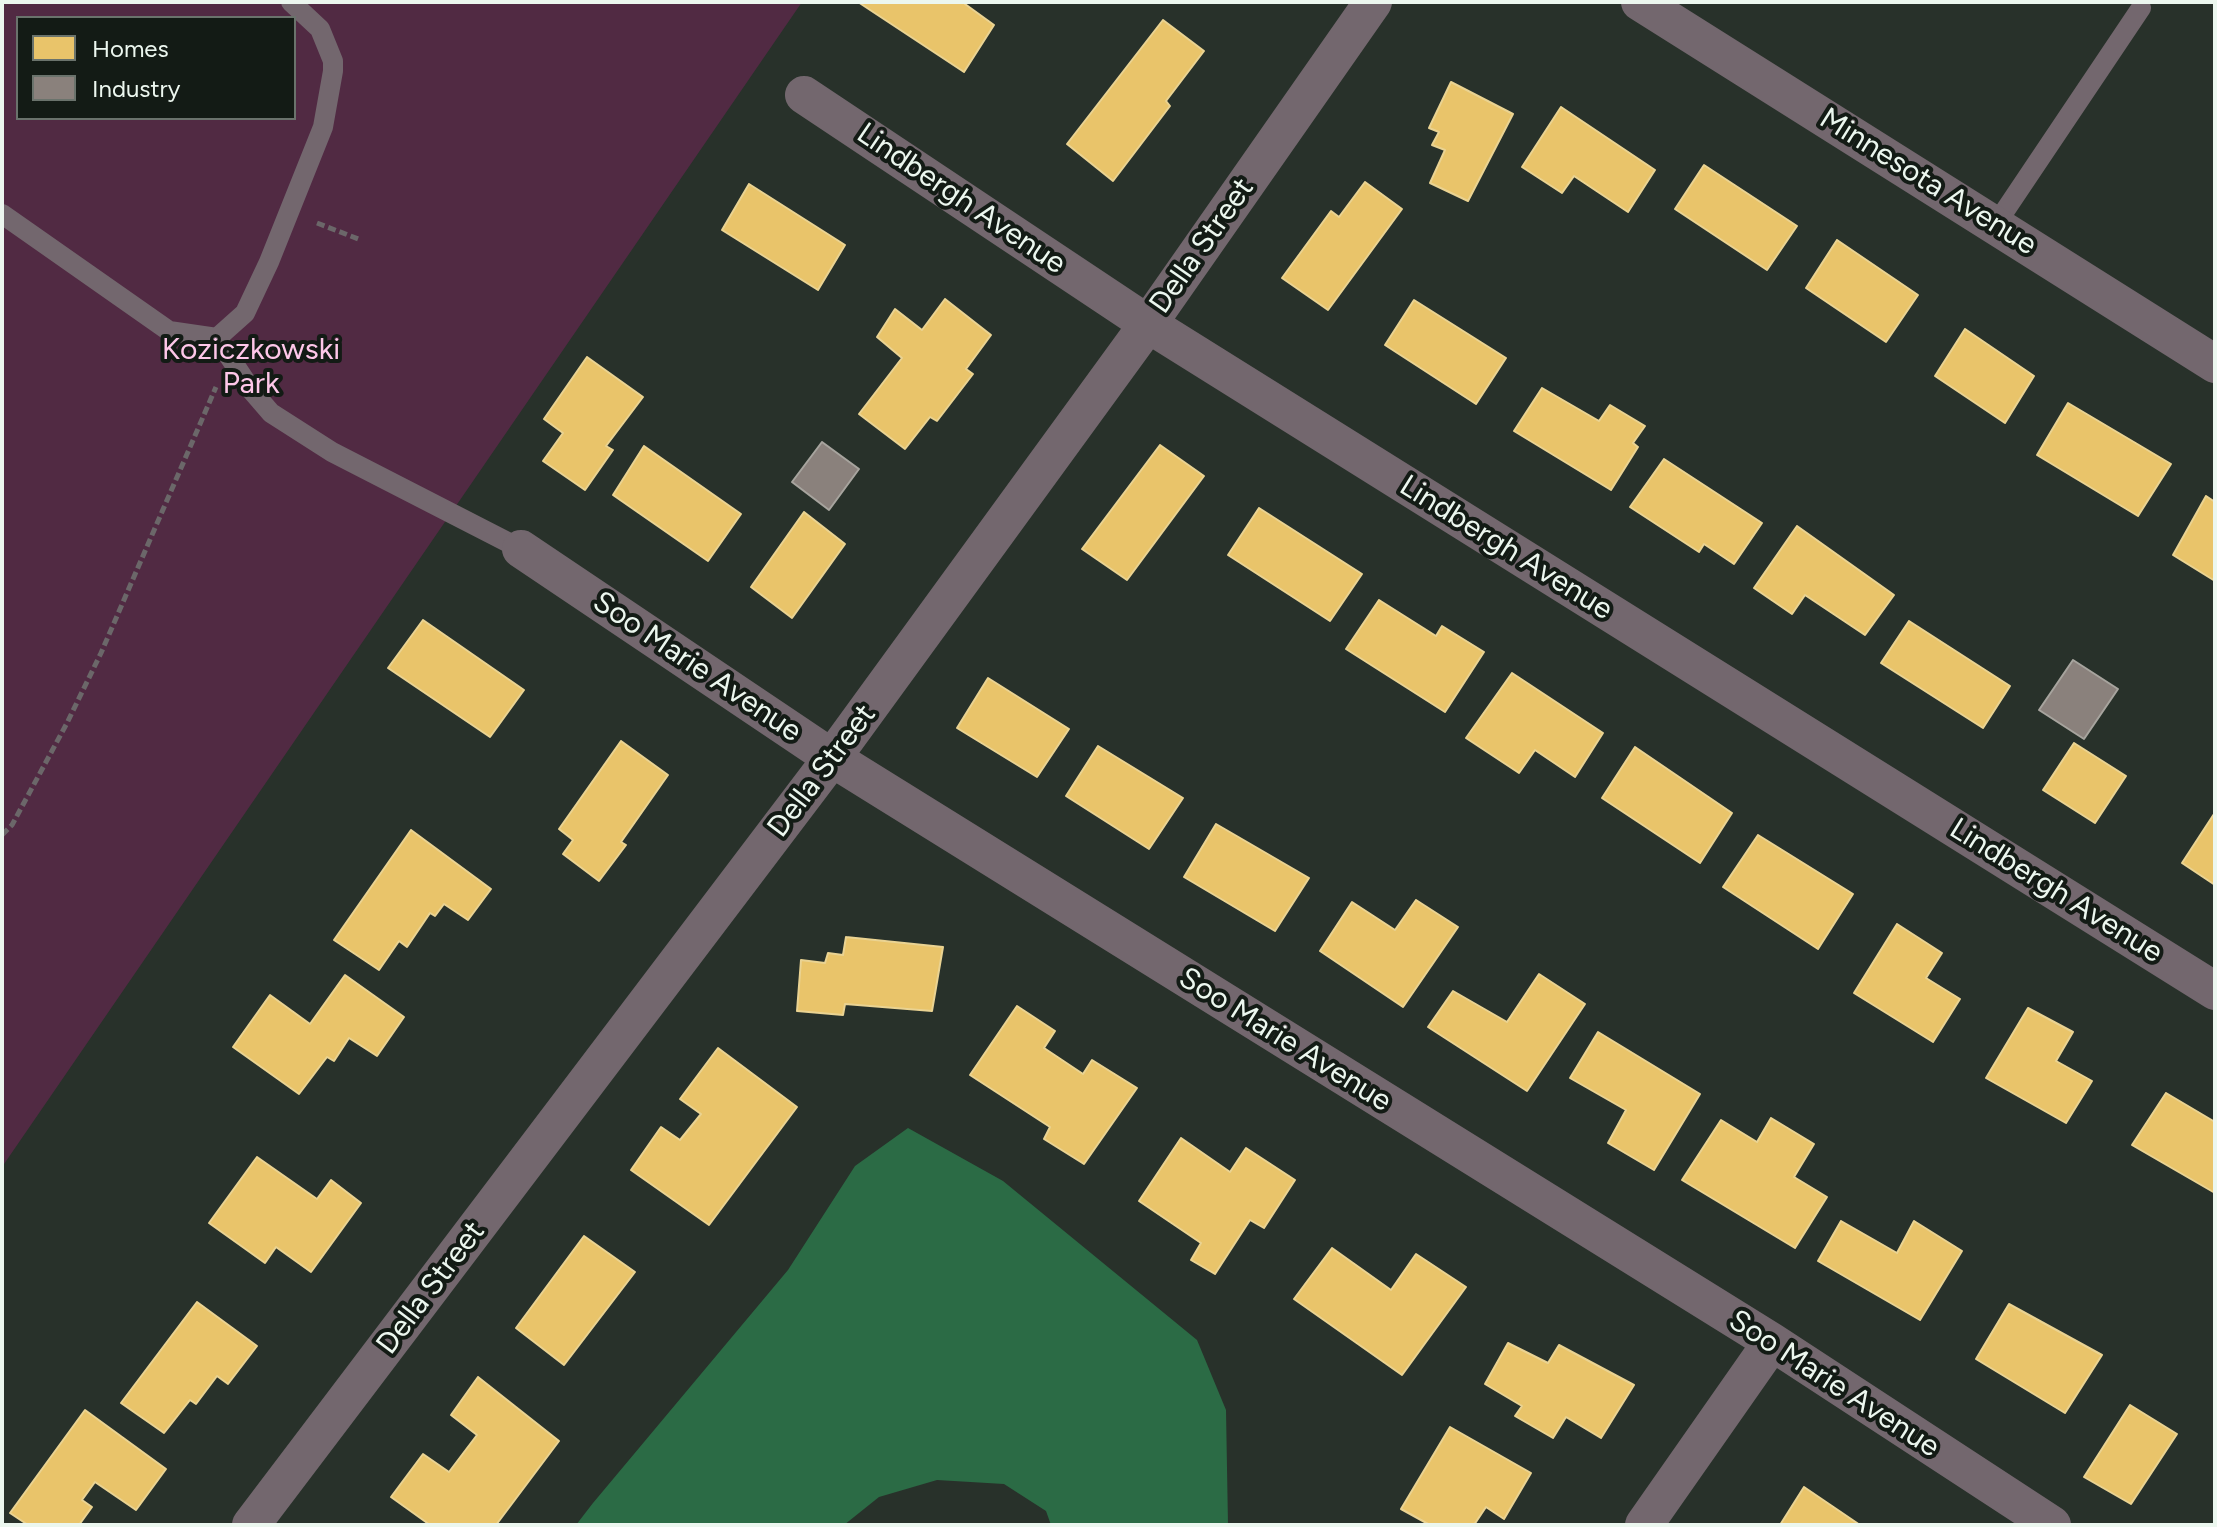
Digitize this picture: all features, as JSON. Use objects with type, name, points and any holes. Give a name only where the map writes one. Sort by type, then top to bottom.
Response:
[{"type":"street","name":"Della Street","points":[[251,1525],[832,758],[1148,324],[1373,2]]},
{"type":"street","name":"Minnesota Avenue","points":[[1640,2],[2215,364]]},
{"type":"street","name":"Lindbergh Avenue","points":[[804,95],[1148,324],[2215,991]]},
{"type":"street","name":"Soo Marie Avenue","points":[[521,549],[832,758],[1772,1342],[2052,1525]]},
{"type":"street","points":[[1644,1525],[1772,1342]]},
{"type":"lane","points":[[217,338],[245,313],[323,127],[333,61],[320,29],[291,2]]},
{"type":"lane","points":[[1996,224],[2141,8]]},
{"type":"lane","points":[[2,214],[169,331],[217,338],[252,391],[271,413],[332,452],[521,549]]},
{"type":"path","points":[[289,212],[361,240]]},
{"type":"path","points":[[2,835],[12,825],[101,653],[229,357]]},
{"type":"green space","name":"Koziczkowski Park","points":[[2,2],[802,2],[2,1167]]},
{"type":"shaded area","points":[[908,1128],[1003,1181],[1197,1340],[1226,1410],[1228,1525],[1051,1525],[1046,1511],[1004,1484],[937,1480],[879,1497],[844,1525],[576,1525],[788,1270],[855,1166]]},
{"type":"building: Homes","points":[[858,2],[966,2],[994,25],[964,72]]},
{"type":"building: Homes","points":[[1163,20],[1204,51],[1166,101],[1170,106],[1113,181],[1067,144]]},
{"type":"building: Homes","points":[[1451,82],[1513,114],[1468,201],[1430,183],[1445,150],[1432,145],[1439,132],[1429,128]]},
{"type":"building: Homes","points":[[1561,107],[1655,170],[1628,212],[1574,176],[1562,193],[1522,167]]},
{"type":"building: Homes","points":[[1704,165],[1797,226],[1767,270],[1675,209]]},
{"type":"building: Homes","points":[[1365,182],[1402,209],[1328,310],[1282,278],[1331,211],[1339,217]]},
{"type":"building: Homes","points":[[749,184],[845,245],[818,290],[722,230]]},
{"type":"building: Homes","points":[[1837,240],[1918,295],[1886,342],[1806,288]]},
{"type":"building: Homes","points":[[945,299],[991,335],[966,369],[973,374],[937,421],[930,417],[905,449],[859,414],[902,358],[877,337],[895,309],[922,330]]},
{"type":"building: Homes","points":[[1414,300],[1506,358],[1476,404],[1385,345]]},
{"type":"building: Homes","points":[[1965,329],[2034,376],[2005,423],[1935,376]]},
{"type":"building: Homes","points":[[587,357],[643,397],[606,446],[613,450],[585,490],[543,461],[563,433],[544,419]]},
{"type":"building: Homes","points":[[1542,388],[1599,421],[1610,405],[1645,426],[1633,443],[1638,447],[1611,490],[1514,431]]},
{"type":"building: Homes","points":[[2068,403],[2171,464],[2138,516],[2037,455]]},
{"type":"building: Homes","points":[[1160,445],[1204,476],[1127,580],[1082,549]]},
{"type":"building: Homes","points":[[644,446],[741,514],[708,561],[613,495]]},
{"type":"building: Homes","points":[[1664,459],[1762,523],[1734,564],[1704,544],[1699,552],[1630,507]]},
{"type":"building: Homes","points":[[2206,496],[2215,502],[2215,581],[2173,555]]},
{"type":"building: Homes","points":[[1259,508],[1362,574],[1330,621],[1228,555]]},
{"type":"building: Homes","points":[[804,512],[845,544],[792,618],[751,587]]},
{"type":"building: Homes","points":[[1797,526],[1894,595],[1865,635],[1805,595],[1792,614],[1754,588]]},
{"type":"building: Homes","points":[[1379,600],[1436,636],[1442,626],[1484,652],[1445,712],[1346,649]]},
{"type":"building: Homes","points":[[423,620],[524,690],[490,737],[388,668]]},
{"type":"building: Homes","points":[[1909,621],[2010,686],[1983,728],[1881,663]]},
{"type":"building: Homes","points":[[1512,673],[1603,733],[1575,777],[1535,750],[1519,773],[1466,738]]},
{"type":"building: Homes","points":[[988,678],[1069,729],[1037,777],[957,728]]},
{"type":"building: Homes","points":[[621,741],[668,775],[621,842],[626,845],[599,881],[563,854],[573,840],[559,829]]},
{"type":"building: Homes","points":[[2074,743],[2126,776],[2095,823],[2043,790]]},
{"type":"building: Homes","points":[[1098,746],[1183,798],[1149,849],[1066,796]]},
{"type":"building: Homes","points":[[1635,747],[1732,813],[1700,863],[1602,798]]},
{"type":"building: Homes","points":[[2215,814],[2215,885],[2182,863]]},
{"type":"building: Homes","points":[[1216,824],[1309,878],[1275,931],[1184,877]]},
{"type":"building: Homes","points":[[411,830],[491,889],[468,920],[444,904],[435,916],[430,913],[407,947],[399,941],[379,970],[334,940]]},
{"type":"building: Homes","points":[[1758,835],[1853,894],[1818,949],[1723,887]]},
{"type":"building: Homes","points":[[1416,900],[1458,927],[1403,1007],[1320,951],[1352,902],[1395,930]]},
{"type":"building: Homes","points":[[1897,924],[1942,953],[1926,978],[1960,999],[1933,1042],[1854,993]]},
{"type":"building: Homes","points":[[846,937],[943,947],[932,1011],[845,1004],[843,1015],[797,1011],[801,960],[825,963],[828,953],[843,955]]},
{"type":"building: Homes","points":[[1539,974],[1585,1004],[1527,1091],[1428,1027],[1453,991],[1507,1022]]},
{"type":"building: Homes","points":[[345,975],[404,1017],[377,1056],[349,1038],[334,1061],[327,1057],[299,1094],[233,1047],[270,995],[310,1024]]},
{"type":"building: Homes","points":[[1017,1006],[1055,1031],[1044,1048],[1083,1074],[1092,1060],[1137,1088],[1084,1164],[1044,1139],[1050,1127],[970,1075]]},
{"type":"building: Homes","points":[[2028,1008],[2073,1032],[2056,1061],[2092,1081],[2066,1123],[1986,1078]]},
{"type":"building: Homes","points":[[1598,1032],[1700,1094],[1654,1170],[1608,1143],[1626,1110],[1570,1078]]},
{"type":"building: Homes","points":[[718,1048],[797,1107],[709,1225],[631,1170],[661,1127],[680,1140],[701,1114],[680,1099]]},
{"type":"building: Homes","points":[[2166,1093],[2215,1122],[2215,1193],[2132,1145]]},
{"type":"building: Homes","points":[[1771,1118],[1814,1144],[1794,1177],[1827,1197],[1795,1248],[1682,1180],[1721,1120],[1757,1142]]},
{"type":"building: Homes","points":[[1181,1138],[1230,1172],[1246,1148],[1295,1180],[1264,1228],[1250,1220],[1215,1274],[1191,1260],[1201,1243],[1139,1201]]},
{"type":"building: Homes","points":[[257,1157],[317,1199],[331,1180],[361,1203],[311,1272],[276,1247],[265,1263],[209,1223]]},
{"type":"building: Homes","points":[[1841,1221],[1897,1253],[1914,1221],[1962,1251],[1920,1320],[1818,1261]]},
{"type":"building: Homes","points":[[584,1236],[635,1272],[564,1365],[516,1328]]},
{"type":"building: Homes","points":[[1332,1248],[1391,1290],[1416,1254],[1466,1287],[1402,1375],[1294,1299]]},
{"type":"building: Homes","points":[[197,1302],[257,1346],[228,1384],[217,1376],[196,1404],[190,1400],[164,1433],[121,1403]]},
{"type":"building: Homes","points":[[2009,1304],[2102,1355],[2065,1413],[1976,1359]]},
{"type":"building: Homes","points":[[1508,1343],[1548,1363],[1559,1345],[1634,1385],[1601,1438],[1566,1417],[1553,1438],[1515,1416],[1522,1406],[1485,1384]]},
{"type":"building: Homes","points":[[478,1377],[559,1441],[496,1525],[430,1525],[391,1497],[423,1454],[449,1472],[477,1435],[451,1415]]},
{"type":"building: Homes","points":[[2130,1405],[2177,1434],[2131,1504],[2084,1477]]},
{"type":"building: Homes","points":[[85,1410],[166,1469],[136,1510],[95,1482],[82,1500],[92,1507],[79,1525],[28,1525],[10,1513]]},
{"type":"building: Homes","points":[[1450,1427],[1531,1473],[1504,1519],[1486,1507],[1474,1525],[1430,1525],[1401,1509]]},
{"type":"building: Homes","points":[[1804,1487],[1860,1525],[1780,1525]]},
{"type":"building: Industry","points":[[822,442],[859,469],[829,510],[792,482]]},
{"type":"building: Industry","points":[[2073,660],[2118,689],[2084,739],[2039,710]]}]
